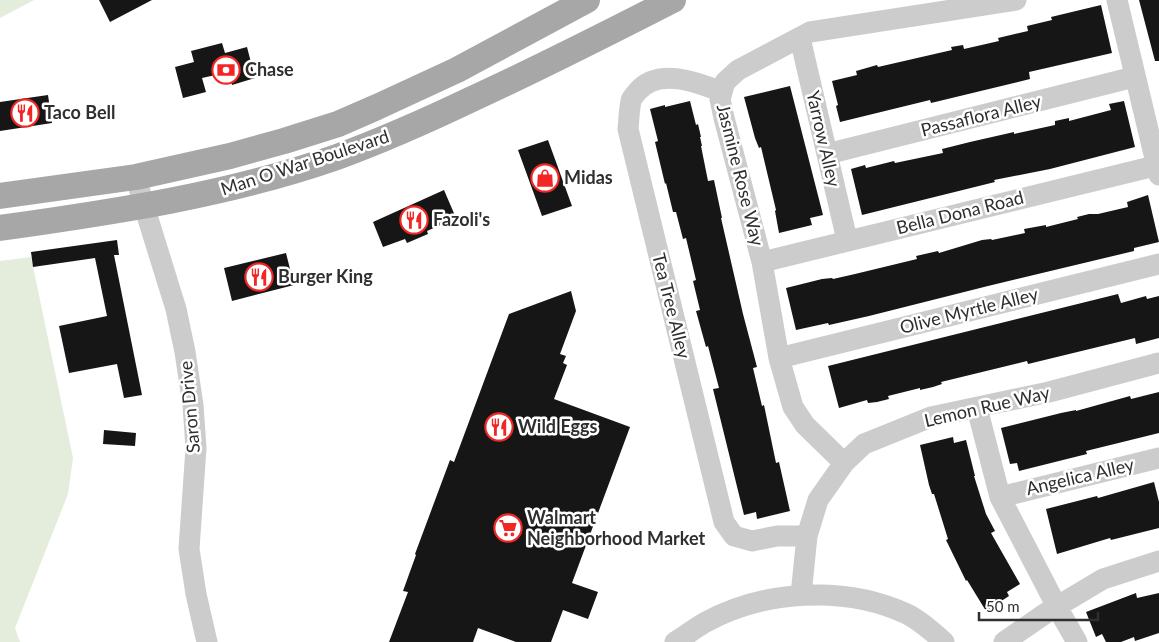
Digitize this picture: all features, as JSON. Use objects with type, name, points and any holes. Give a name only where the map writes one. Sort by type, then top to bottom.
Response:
[{"type":"main road","name":"Man O War Boulevard","points":[[0,196],[136,178],[230,156],[338,124],[377,108],[457,70],[587,0]]},
{"type":"main road","name":"Man O War Boulevard","points":[[0,228],[197,197],[336,157],[401,132],[551,62],[673,0]]},
{"type":"street","name":"Jasmine Rose Way","points":[[844,463],[805,426],[793,407],[779,358],[762,262],[724,118],[720,98],[725,82],[738,70],[810,32],[1016,0]]},
{"type":"street","points":[[1116,0],[1158,168]]},
{"type":"street","name":"Yarrow Alley","points":[[800,38],[847,240]]},
{"type":"street","name":"Passaflora Alley","points":[[827,154],[1134,77]]},
{"type":"street","name":"Tea Tree Alley","points":[[722,92],[697,82],[679,79],[661,79],[643,85],[631,99],[628,129],[724,522],[734,536],[752,541],[778,536],[807,536]]},
{"type":"street","name":"Bella Dona Road","points":[[762,262],[847,240],[1158,168]]},
{"type":"street","name":"Saron Drive","points":[[136,178],[176,309],[185,352],[193,405],[196,448],[189,550],[196,594],[207,642]]},
{"type":"street","name":"Olive Myrtle Alley","points":[[779,358],[1159,264]]},
{"type":"street","name":"Lemon Rue Way","points":[[801,595],[807,536],[818,500],[844,463],[864,444],[931,417],[1049,392],[1159,363]]},
{"type":"street","points":[[976,408],[1000,496],[1056,607],[1077,642]]},
{"type":"street","name":"Angelica Alley","points":[[1000,496],[1159,458]]},
{"type":"street","points":[[1004,642],[1056,607],[1103,580],[1159,561]]},
{"type":"street","points":[[675,642],[705,623],[732,612],[754,604],[801,595],[830,595],[870,600],[909,615],[930,629],[944,642]]},
{"type":"green space","points":[[0,0],[34,0],[0,18]]},
{"type":"green space","points":[[31,257],[73,458],[68,494],[15,628],[20,642],[0,642],[0,261]]},
{"type":"building","points":[[99,0],[152,0],[110,22]]},
{"type":"building","points":[[1139,0],[1159,0],[1159,61],[1155,61]]},
{"type":"building","points":[[1101,5],[1112,53],[1029,72],[1030,79],[931,103],[930,100],[840,122],[832,81],[857,75],[856,71],[877,65],[878,67],[952,50],[951,47],[963,45],[964,49],[999,41],[998,38],[1028,31],[1027,26],[1052,20],[1051,17]]},
{"type":"building","points":[[222,43],[225,53],[247,47],[255,78],[232,85],[229,72],[202,78],[206,92],[183,98],[175,67],[194,62],[191,51]]},
{"type":"building","points":[[790,86],[823,215],[810,218],[812,225],[779,233],[776,210],[761,147],[759,148],[755,138],[744,97]]},
{"type":"building","name":"Taco Bell","points":[[48,95],[52,123],[0,131],[0,102]]},
{"type":"building","points":[[690,101],[701,137],[708,181],[714,180],[743,314],[757,367],[753,368],[762,406],[764,405],[776,463],[779,462],[790,511],[757,519],[756,512],[744,515],[713,389],[719,388],[696,311],[700,310],[693,281],[696,280],[686,238],[683,239],[676,212],[673,212],[655,142],[658,141],[650,109]]},
{"type":"building","points":[[1124,101],[1135,147],[1050,169],[994,180],[995,182],[862,215],[851,169],[865,165],[866,168],[894,161],[895,163],[943,153],[942,149],[1014,132],[1014,134],[1055,125],[1055,121],[1069,118],[1069,121],[1111,110],[1109,104]]},
{"type":"building","name":"Midas","points":[[548,140],[572,206],[542,216],[518,150]]},
{"type":"building","name":"Fazoli's","points":[[444,190],[456,218],[427,231],[428,234],[407,243],[405,239],[383,247],[373,222]]},
{"type":"building","points":[[1148,195],[1159,242],[1134,248],[1134,251],[869,316],[796,330],[786,288],[917,259],[916,256],[938,251],[939,253],[982,240],[992,240],[1025,233],[1024,229],[1046,225],[1046,227],[1078,219],[1077,217],[1089,214],[1098,214],[1128,207],[1127,202]]},
{"type":"building","points":[[117,240],[119,255],[114,255],[142,395],[124,398],[117,364],[69,373],[59,326],[107,316],[95,258],[33,267],[31,252]]},
{"type":"building","name":"Burger King","points":[[286,253],[294,285],[232,301],[224,268]]},
{"type":"building","points":[[571,291],[576,311],[560,354],[566,356],[563,363],[567,365],[554,399],[630,427],[572,583],[598,592],[588,619],[563,610],[551,642],[516,642],[478,628],[473,642],[389,642],[408,592],[403,591],[415,554],[450,460],[454,462],[509,314]]},
{"type":"building","points":[[1118,294],[1121,303],[1146,296],[1147,299],[1159,296],[1159,338],[1136,344],[1135,338],[1028,364],[1027,361],[941,382],[942,384],[933,387],[920,390],[920,388],[888,396],[889,399],[877,402],[868,403],[867,400],[839,408],[828,366]]},
{"type":"building","points":[[1159,392],[1159,433],[1086,451],[1087,454],[1019,471],[1017,463],[1010,464],[1001,428],[1076,411],[1130,396],[1131,399]]},
{"type":"building","points":[[104,430],[136,433],[135,446],[103,444]]},
{"type":"building","points":[[953,437],[954,443],[966,440],[974,476],[986,514],[995,531],[991,533],[1020,584],[1007,592],[1009,596],[986,611],[966,581],[946,540],[948,539],[934,494],[932,494],[929,485],[920,445]]},
{"type":"building","points":[[1154,482],[1159,502],[1159,528],[1111,540],[1110,538],[1057,554],[1046,509],[1097,496],[1098,498]]},
{"type":"building","points":[[1136,593],[1137,598],[1159,593],[1159,633],[1135,641],[1134,637],[1121,642],[1106,642],[1102,634],[1096,637],[1086,612]]},
{"type":"place","name":"Chase","points":[[226,70]]},
{"type":"place","name":"Taco Bell","points":[[25,113]]},
{"type":"place","name":"Midas","points":[[545,178]]},
{"type":"place","name":"Fazoli's","points":[[414,220]]},
{"type":"place","name":"Burger King","points":[[259,277]]},
{"type":"place","name":"Wild Eggs","points":[[499,427]]},
{"type":"place","name":"Walmart Neighborhood Market","points":[[508,528]]}]
